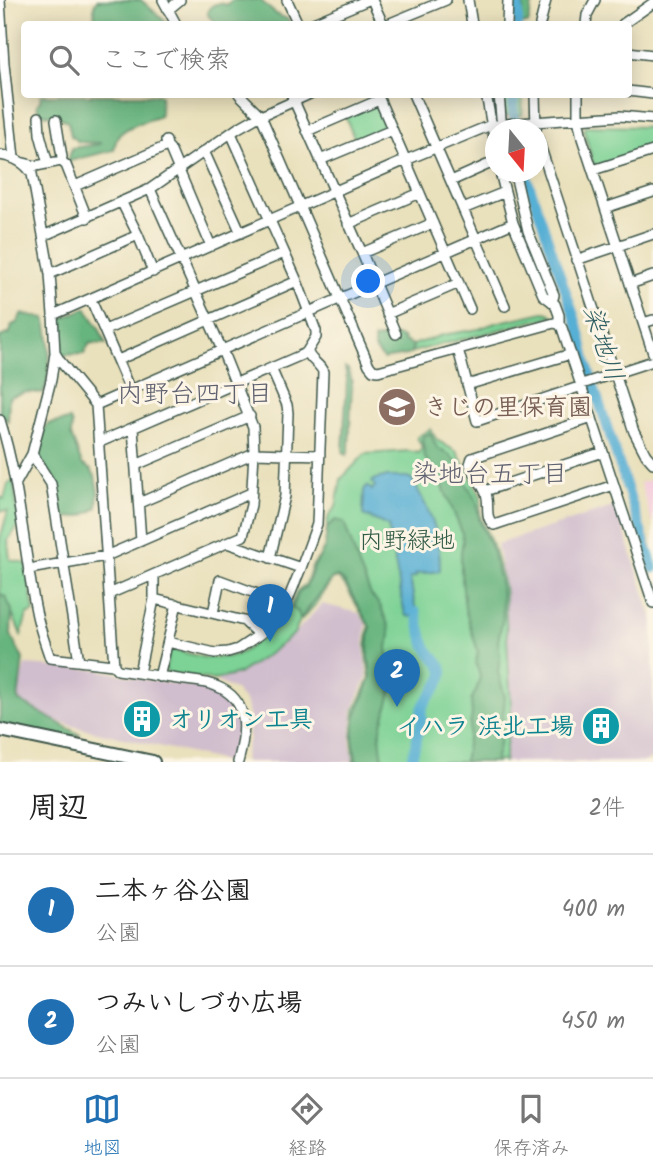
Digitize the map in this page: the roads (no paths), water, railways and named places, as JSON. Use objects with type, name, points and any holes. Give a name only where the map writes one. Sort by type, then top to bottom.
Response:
[{"type":"main road","points":[[0,730],[153,762]]},
{"type":"main road","points":[[0,737],[113,762]]},
{"type":"street","points":[[1,0],[2,47],[18,160],[32,174],[50,274],[55,353],[32,454],[16,483]]},
{"type":"street","points":[[163,0],[174,21]]},
{"type":"street","points":[[168,10],[180,0]]},
{"type":"street","points":[[288,0],[297,21]]},
{"type":"street","points":[[318,21],[370,0],[383,21]]},
{"type":"street","points":[[393,21],[446,0]]},
{"type":"street","points":[[468,0],[472,21]]},
{"type":"street","points":[[507,21],[508,0]]},
{"type":"street","points":[[541,21],[546,0]]},
{"type":"street","points":[[586,21],[595,0]]},
{"type":"street","points":[[627,21],[653,3]]},
{"type":"street","points":[[632,52],[653,55]]},
{"type":"street","points":[[632,91],[653,94]]},
{"type":"street","points":[[243,98],[261,116],[373,370],[378,371],[554,323],[559,324]]},
{"type":"street","points":[[43,236],[150,190],[231,133],[292,98],[396,334]]},
{"type":"street","points":[[307,131],[376,98]]},
{"type":"street","points":[[378,98],[470,309]]},
{"type":"street","points":[[415,98],[505,306]]},
{"type":"street","points":[[487,98],[490,119]]},
{"type":"street","points":[[500,98],[504,119]]},
{"type":"street","points":[[535,98],[535,119]]},
{"type":"street","points":[[578,98],[582,138],[653,353]]},
{"type":"street","points":[[548,124],[578,118],[620,116],[653,119]]},
{"type":"street","points":[[39,117],[40,134],[48,164]]},
{"type":"street","points":[[56,120],[61,161]]},
{"type":"street","points":[[53,315],[485,127]]},
{"type":"street","points":[[320,160],[392,130]]},
{"type":"street","points":[[100,442],[271,368],[306,356],[316,334],[296,281],[231,133]]},
{"type":"street","points":[[75,186],[167,143],[211,246]]},
{"type":"street","points":[[204,151],[241,233]]},
{"type":"street","points":[[593,170],[653,151]]},
{"type":"street","points":[[0,155],[33,166],[61,161]]},
{"type":"street","points":[[61,161],[66,165],[87,218]]},
{"type":"street","points":[[451,181],[485,166]]},
{"type":"street","points":[[548,173],[634,432],[653,463]]},
{"type":"street","points":[[502,182],[513,223],[543,295],[555,304],[559,324],[584,384],[592,418],[653,603]]},
{"type":"street","points":[[517,182],[528,231],[554,295],[552,302]]},
{"type":"street","points":[[150,190],[250,415],[254,433],[251,505],[239,547]]},
{"type":"street","points":[[463,209],[505,192]]},
{"type":"street","points":[[605,208],[653,192]]},
{"type":"street","points":[[348,224],[420,193]]},
{"type":"street","points":[[122,202],[153,272]]},
{"type":"street","points":[[362,253],[433,223]]},
{"type":"street","points":[[96,405],[513,223]]},
{"type":"street","points":[[576,260],[653,234]]},
{"type":"street","points":[[50,274],[138,235]]},
{"type":"street","points":[[105,330],[284,253]]},
{"type":"street","points":[[630,284],[653,276]]},
{"type":"street","points":[[118,360],[296,281]]},
{"type":"street","points":[[387,314],[458,282]]},
{"type":"street","points":[[91,300],[130,390]]},
{"type":"street","points":[[643,323],[653,320]]},
{"type":"street","points":[[458,349],[477,421],[653,361]]},
{"type":"street","points":[[55,353],[96,405],[114,666]]},
{"type":"street","points":[[467,385],[571,354]]},
{"type":"street","points":[[168,642],[220,653],[238,649],[280,618],[287,605],[317,524],[323,372],[322,368],[306,356]]},
{"type":"street","points":[[270,558],[284,508],[288,454],[287,405],[271,368]]},
{"type":"street","points":[[136,465],[250,415]]},
{"type":"street","points":[[592,418],[472,458],[470,464],[488,497],[487,515],[494,525],[614,485]]},
{"type":"street","points":[[0,421],[16,483],[37,614],[50,658],[114,666],[118,670],[208,684],[225,690],[241,710],[245,727],[238,762]]},
{"type":"street","points":[[134,428],[141,541]]},
{"type":"street","points":[[485,491],[603,452]]},
{"type":"street","points":[[139,503],[254,453],[320,455]]},
{"type":"street","points":[[32,454],[51,484],[79,661]]},
{"type":"street","points":[[29,569],[106,556],[251,493]]},
{"type":"street","points":[[109,594],[243,536]]},
{"type":"street","points":[[227,543],[301,568]]},
{"type":"street","points":[[139,674],[154,599],[154,575]]},
{"type":"street","points":[[213,613],[220,580],[287,605]]},
{"type":"street","points":[[154,599],[244,621],[259,635]]},
{"type":"street","points":[[159,677],[177,604]]},
{"type":"water","points":[[384,477],[412,479],[436,533],[440,571],[416,574],[416,577],[410,578],[416,612],[411,617],[406,616],[404,610],[388,526],[363,515],[364,490],[367,486],[372,490],[375,486],[372,482]]},
{"type":"waterway","name":"染地川","points":[[518,0],[518,21]]},
{"type":"waterway","name":"染地川","points":[[514,98],[514,119]]},
{"type":"waterway","name":"染地川","points":[[528,182],[580,333],[587,365],[653,568]]},
{"type":"waterway","points":[[411,762],[422,718],[421,712],[443,673],[440,664],[426,646],[416,612]]},
{"type":"place","name":"きじの里保育園","points":[[397,407]]},
{"type":"place","name":"二本ヶ谷公園","points":[[270,642]]},
{"type":"place","name":"つみいしづか広場","points":[[397,707]]},
{"type":"place","name":"オリオン工具","points":[[142,719]]},
{"type":"place","name":"イハラ 浜北工場","points":[[601,726]]},
{"type":"district","name":"内野台四丁目","points":[[195,393]]},
{"type":"district","name":"染地台五丁目","points":[[490,473]]},
{"type":"park label","name":"内野緑地","points":[[407,540]]}]
